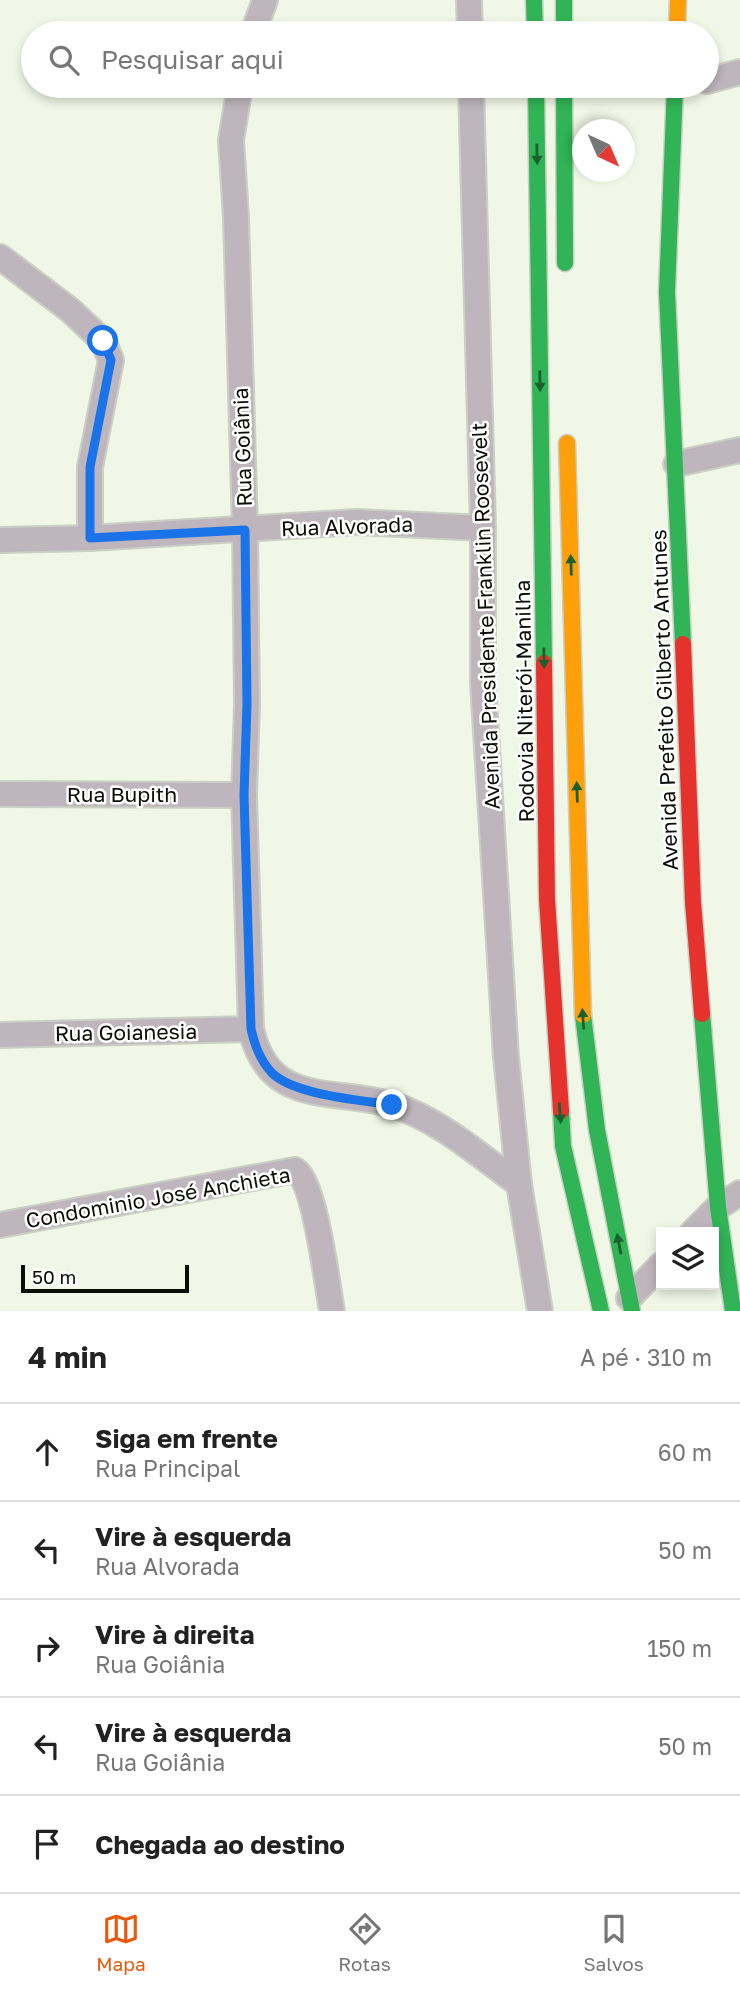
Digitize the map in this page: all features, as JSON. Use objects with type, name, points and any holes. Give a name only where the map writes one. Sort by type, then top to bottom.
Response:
[{"type":"main road","points":[[534,0],[535,21]]},
{"type":"main road","points":[[564,0],[564,21]]},
{"type":"main road","points":[[677,21],[678,0]]},
{"type":"main road","name":"Rodovia Niterói-Manilha","points":[[536,98],[548,912],[563,1146],[601,1311]]},
{"type":"main road","points":[[564,98],[565,277]]},
{"type":"main road","name":"Avenida Prefeito Gilberto Antunes","points":[[678,98],[667,292],[693,902],[718,1207],[733,1311]]},
{"type":"main road","points":[[567,428],[583,1024],[597,1130],[630,1304]]},
{"type":"street","points":[[257,21],[265,0]]},
{"type":"street","points":[[469,0],[470,21]]},
{"type":"street","points":[[719,78],[740,72]]},
{"type":"street","name":"Rua Goiânia","points":[[238,98],[231,140],[236,217],[245,530],[247,704],[244,795],[251,1029],[255,1046],[274,1075],[300,1088],[392,1105],[422,1118],[519,1184]]},
{"type":"street","name":"Avenida Presidente Franklin Roosevelt","points":[[471,98],[483,528],[483,683],[506,1057],[519,1184],[540,1311]]},
{"type":"street","points":[[0,257],[71,310],[103,341],[111,360],[90,467],[90,538]]},
{"type":"street","points":[[676,464],[740,450]]},
{"type":"street","name":"Rua Alvorada","points":[[0,540],[90,538],[357,522],[483,528]]},
{"type":"street","name":"Rua Bupith","points":[[0,794],[244,795]]},
{"type":"street","name":"Rua Goianesia","points":[[0,1035],[251,1029]]},
{"type":"street","name":"Condominio José Anchieta","points":[[0,1225],[295,1170],[302,1174],[312,1202],[332,1311]]},
{"type":"street","points":[[698,1227],[718,1207],[740,1193]]},
{"type":"street","points":[[630,1304],[656,1271]]},
{"type":"traffic: fast","points":[[534,0],[535,21]]},
{"type":"traffic: fast","points":[[564,0],[564,21]]},
{"type":"traffic: fast","points":[[536,98],[544,663]]},
{"type":"traffic: fast","points":[[564,98],[565,263]]},
{"type":"traffic: fast","points":[[675,98],[667,292],[683,644]]},
{"type":"traffic: fast","points":[[702,1014],[718,1207],[733,1311]]},
{"type":"traffic: fast","points":[[583,1015],[597,1130],[632,1311]]},
{"type":"traffic: fast","points":[[561,1111],[563,1146],[601,1311]]},
{"type":"traffic: slow","points":[[677,21],[678,0]]},
{"type":"traffic: slow","points":[[567,443],[583,1015]]},
{"type":"traffic: jam","points":[[683,644],[693,902],[702,1014]]},
{"type":"traffic: jam","points":[[544,663],[547,899],[561,1111]]},
{"type":"route","points":[[103,341],[111,360],[90,467],[90,538],[245,530],[247,704],[244,795],[251,1029],[255,1046],[274,1075],[300,1088],[392,1105]]}]
